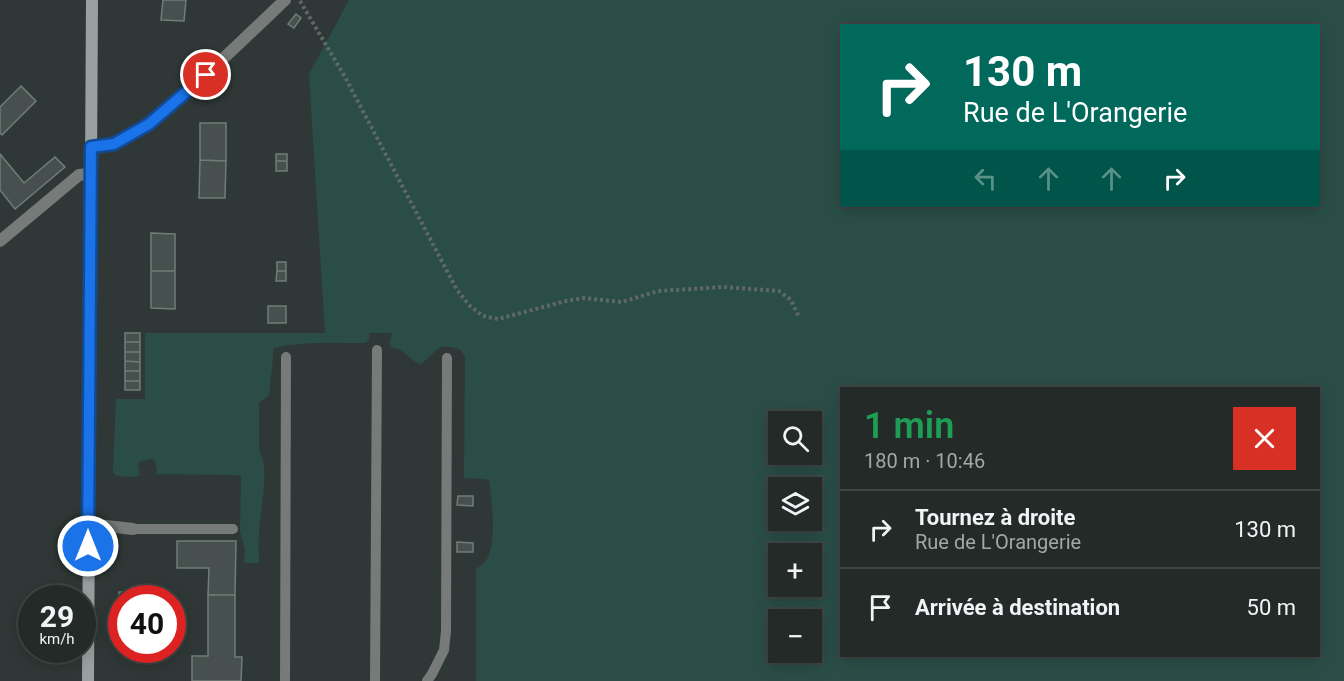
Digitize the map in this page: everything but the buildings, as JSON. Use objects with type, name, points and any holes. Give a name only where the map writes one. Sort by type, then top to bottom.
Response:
[{"type":"street","points":[[88,681],[92,0]]},
{"type":"street","points":[[91,147],[114,144],[149,124],[206,75],[285,0]]},
{"type":"street","points":[[0,241],[80,175],[90,174]]},
{"type":"street","points":[[89,524],[133,529]]},
{"type":"lane","points":[[375,681],[377,350]]},
{"type":"lane","points":[[285,681],[286,357]]},
{"type":"lane","points":[[427,681],[444,650],[446,631],[447,358]]},
{"type":"lane","points":[[133,529],[233,529]]},
{"type":"path","points":[[300,0],[345,77],[457,290],[470,306],[483,316],[498,319],[583,298],[622,302],[658,291],[723,287],[779,291],[791,300],[800,317]]},
{"type":"green space","points":[[349,0],[1344,0],[1344,681],[476,681],[476,569],[486,560],[490,551],[493,520],[489,480],[464,478],[465,357],[461,350],[441,347],[420,364],[400,350],[391,347],[392,333],[369,333],[369,340],[365,343],[308,343],[274,348],[269,395],[259,403],[259,450],[264,468],[264,479],[259,526],[259,563],[244,563],[245,549],[240,532],[241,477],[238,475],[156,474],[155,461],[152,459],[140,461],[138,465],[140,475],[117,476],[113,472],[116,399],[145,399],[145,333],[325,333],[309,74]]},
{"type":"route","points":[[88,546],[91,147],[114,144],[149,124],[206,75]]}]
